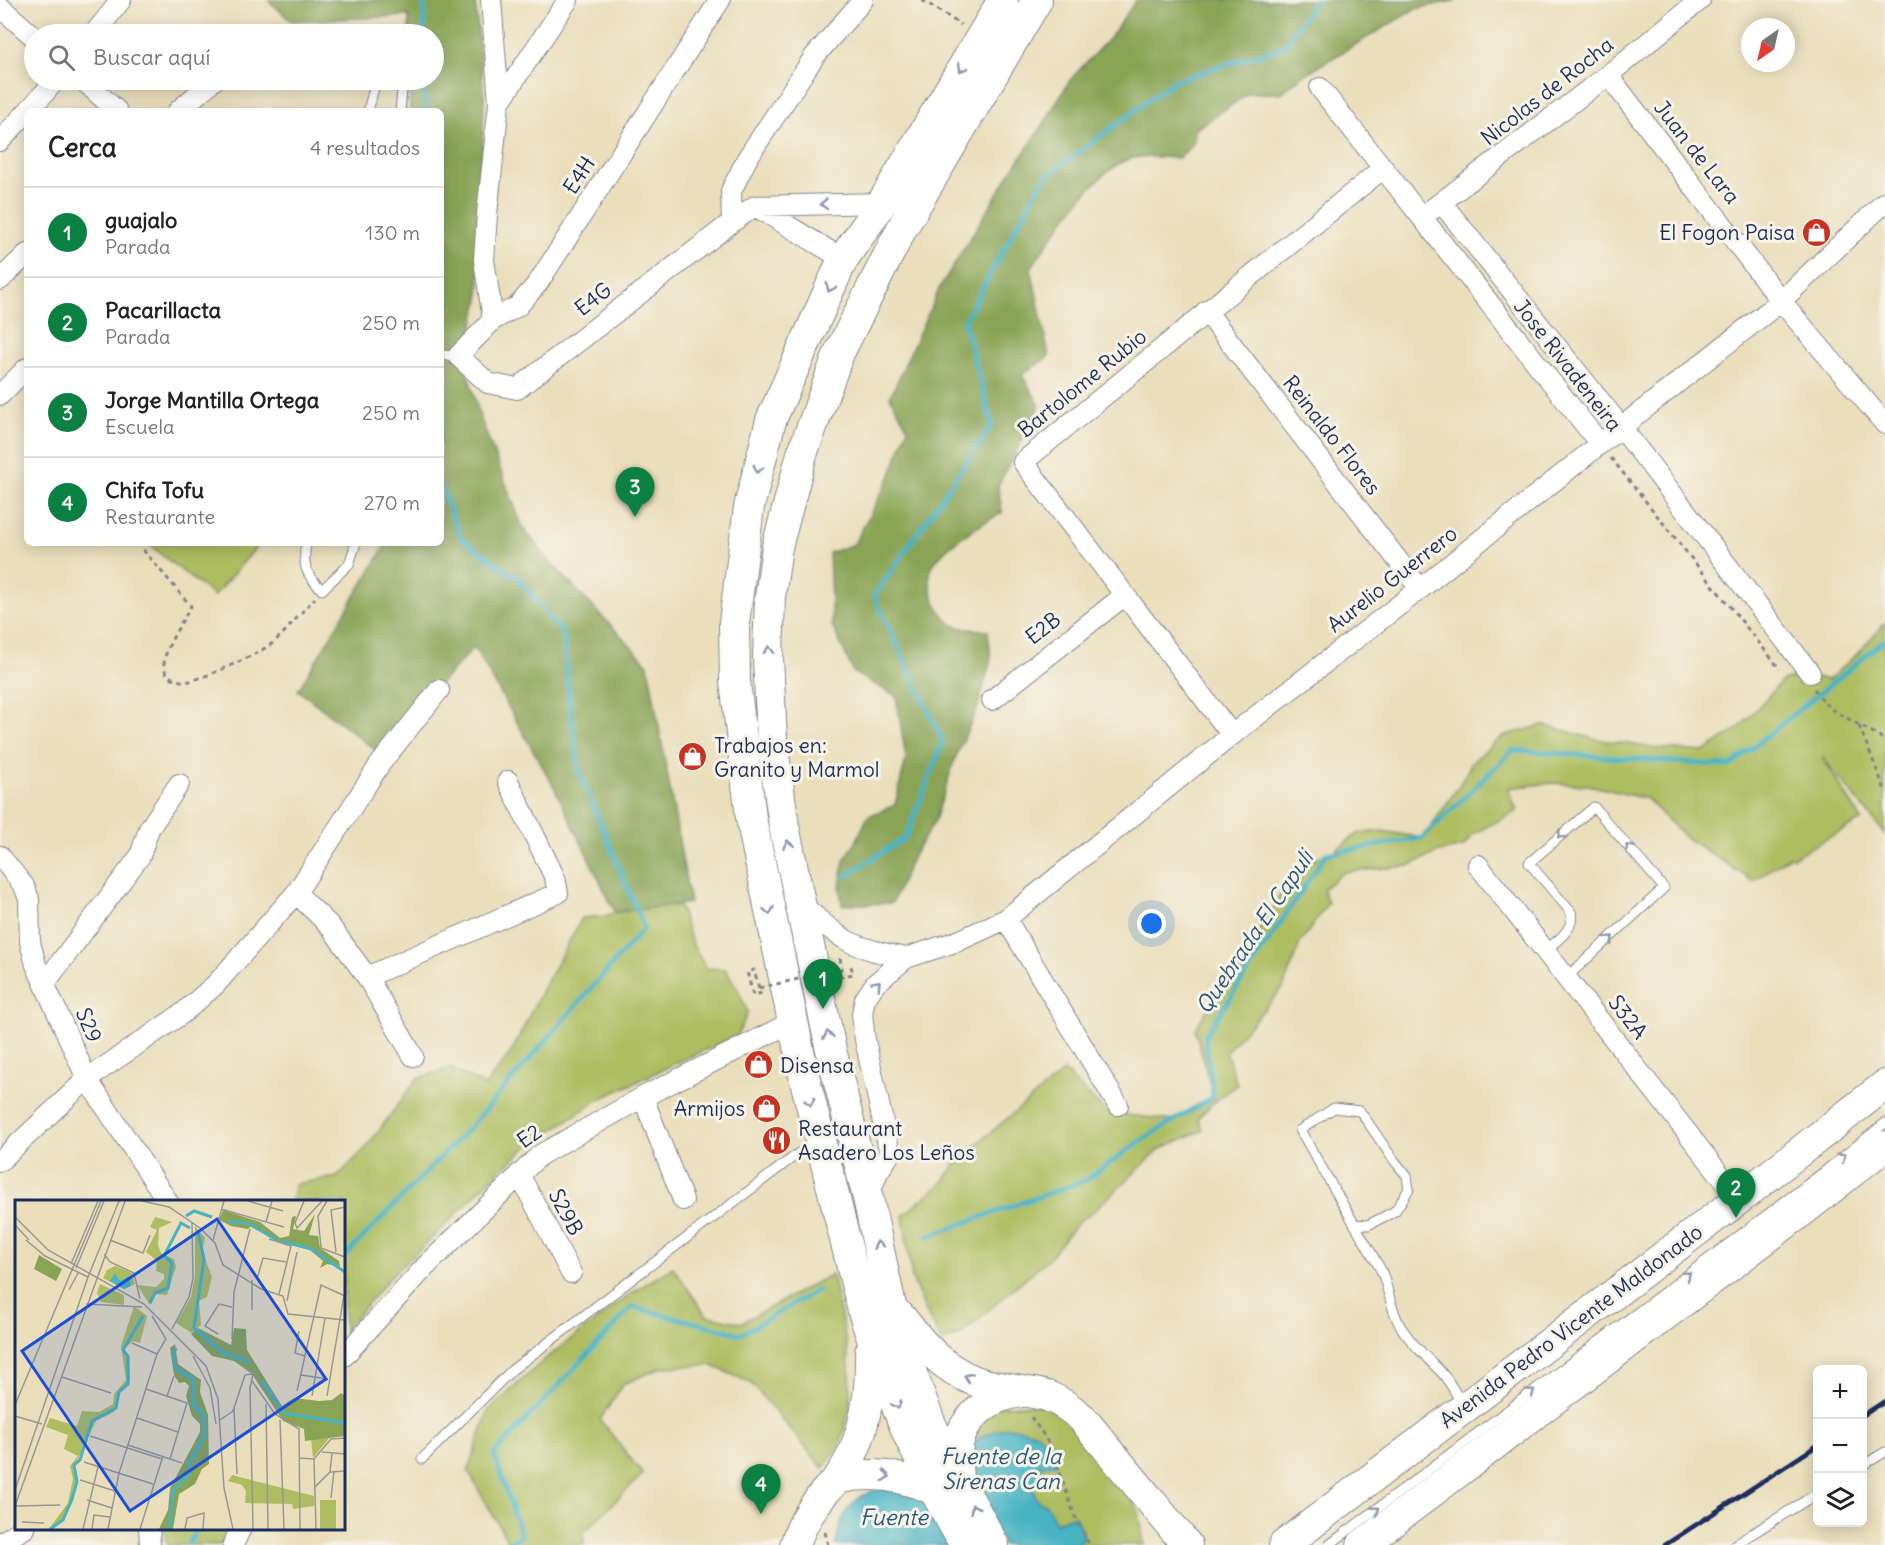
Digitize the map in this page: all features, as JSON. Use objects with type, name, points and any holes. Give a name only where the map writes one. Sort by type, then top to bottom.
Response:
[{"type":"main road","points":[[983,1543],[946,1484],[930,1422],[908,1363],[877,1306],[819,1138],[792,1022],[751,818],[735,681],[734,623],[748,507],[771,420],[843,259],[882,203],[1002,0]]},
{"type":"main road","points":[[795,1545],[797,1537],[817,1502],[837,1479],[858,1437],[865,1415],[870,1380],[870,1345],[877,1306],[868,1198],[833,1060],[800,903],[784,826],[772,740],[769,648],[771,597],[777,547],[802,454],[839,353],[901,230],[1037,0]]},
{"type":"main road","points":[[980,37],[1006,53]]},
{"type":"main road","name":"Avenida Pedro Vicente Maldonado","points":[[1284,1545],[1885,1085]]},
{"type":"main road","points":[[1362,1545],[1885,1146]]},
{"type":"main road","points":[[877,1306],[950,1369],[976,1382],[1020,1393],[1047,1396],[1064,1404],[1082,1418],[1187,1545]]},
{"type":"main road","points":[[946,1484],[957,1446],[967,1423],[990,1402],[1020,1393]]},
{"type":"main road","points":[[837,1479],[867,1474],[886,1475],[918,1483],[946,1484]]},
{"type":"main road","points":[[1156,1506],[1158,1545]]},
{"type":"street","points":[[102,24],[122,0]]},
{"type":"street","points":[[491,0],[499,103],[484,260],[493,320]]},
{"type":"street","points":[[499,103],[568,0]]},
{"type":"street","name":"E4H","points":[[449,356],[493,320],[518,306],[538,283],[720,0]]},
{"type":"street","points":[[732,222],[731,191],[748,157],[814,57],[863,0]]},
{"type":"street","name":"Nicolas de Rocha","points":[[1421,217],[1608,75],[1700,0]]},
{"type":"street","points":[[0,7],[24,28]]},
{"type":"street","name":"Juan de Lara","points":[[1608,75],[1781,301],[1885,424]]},
{"type":"street","name":"Jose Rivadeneira","points":[[1320,88],[1599,444]]},
{"type":"street","points":[[30,108],[47,90]]},
{"type":"street","points":[[94,90],[114,108]]},
{"type":"street","points":[[181,108],[202,90]]},
{"type":"street","points":[[0,141],[24,114]]},
{"type":"street","name":"Bartolome Rubio","points":[[1232,735],[1023,462],[1383,169]]},
{"type":"street","points":[[1441,202],[1621,427],[1812,681]]},
{"type":"street","name":"Aurelio Guerrero","points":[[868,1198],[878,1172],[890,1154],[865,1040],[862,1014],[865,999],[875,984],[906,958],[958,941],[1006,919],[1232,735],[1420,589],[1781,301],[1885,202]]},
{"type":"street","points":[[756,206],[882,203]]},
{"type":"street","points":[[756,206],[843,259]]},
{"type":"street","name":"E4G","points":[[449,356],[488,383],[517,389],[732,222],[756,206]]},
{"type":"street","points":[[0,280],[24,257]]},
{"type":"street","name":"Reinaldo Flores","points":[[1206,311],[1420,589]]},
{"type":"street","points":[[0,395],[24,371]]},
{"type":"street","name":"E2B","points":[[992,700],[1125,595]]},
{"type":"street","points":[[0,1161],[87,1079],[183,1013],[216,984],[296,894],[380,764],[439,690]]},
{"type":"street","points":[[368,977],[558,893],[555,878],[508,781]]},
{"type":"street","points":[[45,983],[140,856],[149,829],[179,784]]},
{"type":"street","name":"S29","points":[[0,856],[24,886],[29,899],[30,942],[36,965],[87,1079],[167,1200]]},
{"type":"street","name":"S32A","points":[[1478,865],[1739,1199]]},
{"type":"street","points":[[296,894],[330,926],[368,977],[413,1056]]},
{"type":"street","points":[[800,903],[822,923],[847,940],[869,949],[906,958]]},
{"type":"street","points":[[1006,919],[1118,1105]]},
{"type":"street","name":"E2","points":[[345,1355],[425,1267],[540,1155],[643,1097],[792,1022]]},
{"type":"street","points":[[643,1097],[683,1200]]},
{"type":"street","name":"S29B","points":[[519,1174],[571,1273]]},
{"type":"street","points":[[0,1543],[22,1530]]},
{"type":"street","points":[[149,1530],[150,1545]]},
{"type":"street","points":[[233,1545],[240,1530]]},
{"type":"lane","points":[[369,108],[373,90]]},
{"type":"lane","points":[[400,108],[402,90]]},
{"type":"lane","points":[[306,546],[304,555],[308,576],[322,590],[349,564],[355,546]]},
{"type":"lane","points":[[1545,951],[1569,929],[1573,920],[1571,912],[1529,863],[1594,807],[1664,888],[1566,978]]},
{"type":"lane","points":[[1354,1224],[1368,1225],[1395,1211],[1409,1189],[1407,1176],[1360,1111],[1334,1108],[1300,1130],[1354,1224],[1381,1270],[1389,1289],[1392,1309],[1401,1328],[1443,1375],[1464,1408]]},
{"type":"lane","points":[[1329,1545],[1885,1123]]},
{"type":"lane","points":[[422,1459],[512,1370],[819,1138]]},
{"type":"lane","points":[[1867,1463],[1885,1452]]},
{"type":"lane","points":[[1734,1545],[1813,1496]]},
{"type":"lane","points":[[1156,1506],[1177,1545]]},
{"type":"lane","points":[[1301,1545],[1320,1531]]},
{"type":"path","points":[[922,0],[980,37]]},
{"type":"path","name":"Jose Rivadeneira","points":[[1599,444],[1780,669]]},
{"type":"path","points":[[140,546],[191,606],[165,654],[163,667],[176,681],[190,681],[238,662],[271,644],[322,590]]},
{"type":"path","points":[[1812,681],[1829,708],[1879,736],[1885,742]]},
{"type":"path","points":[[1858,725],[1885,790]]},
{"type":"path","points":[[753,995],[747,972],[754,970],[759,988],[842,969]]},
{"type":"path","points":[[1020,1393],[1046,1440],[1084,1538],[1090,1545]]},
{"type":"green space","points":[[268,0],[475,0],[484,95],[479,300],[465,363],[480,417],[523,528],[553,565],[648,664],[690,903],[615,912],[554,787],[474,647],[378,752],[298,690],[385,546],[444,546],[444,108],[410,108],[409,90],[444,90],[444,24],[409,24],[409,16],[291,21]]},
{"type":"green space","points":[[1136,0],[1458,0],[1415,9],[1304,75],[1281,93],[1249,93],[1195,130],[1194,143],[1179,158],[1138,157],[1119,164],[1090,189],[1050,239],[1031,268],[1049,356],[1022,375],[1040,406],[998,486],[1002,512],[949,547],[931,569],[930,586],[936,604],[946,619],[960,627],[988,631],[991,659],[978,707],[954,761],[935,821],[914,854],[892,903],[842,905],[840,888],[844,860],[855,844],[868,816],[895,805],[906,759],[896,696],[854,673],[832,625],[829,553],[854,544],[890,477],[908,428],[890,397],[939,289],[1070,80],[1112,35]]},
{"type":"green space","points":[[150,546],[257,546],[214,596]]},
{"type":"green space","points":[[1885,623],[1885,834],[1822,757],[1862,820],[1793,857],[1790,856],[1753,881],[1685,837],[1647,799],[1588,785],[1552,783],[1508,788],[1517,811],[1473,834],[1463,847],[1439,852],[1408,866],[1344,872],[1323,889],[1328,903],[1300,943],[1283,988],[1226,1052],[1237,1085],[1218,1098],[1198,1118],[1203,1130],[1160,1149],[1095,1210],[1078,1222],[1051,1256],[960,1335],[942,1342],[912,1278],[903,1215],[942,1183],[960,1158],[1064,1071],[1106,1112],[1174,1121],[1213,1097],[1195,1029],[1270,913],[1297,864],[1331,853],[1359,833],[1382,831],[1423,838],[1459,786],[1472,762],[1503,736],[1543,725],[1596,739],[1655,748],[1704,752],[1741,726],[1782,681],[1804,674],[1828,680],[1857,654]]},
{"type":"green space","points":[[679,905],[692,943],[706,968],[725,969],[748,1012],[737,1036],[598,1100],[526,1148],[393,1274],[345,1330],[345,1200],[291,1200],[295,1184],[337,1177],[366,1148],[417,1079],[450,1068],[485,1086],[512,1051],[543,988],[582,918],[606,916],[615,912]]},
{"type":"green space","points":[[673,1267],[706,1315],[741,1323],[832,1274],[846,1341],[850,1377],[850,1408],[840,1445],[823,1468],[751,1383],[710,1365],[663,1367],[623,1384],[600,1420],[643,1474],[583,1533],[584,1545],[510,1545],[468,1471],[488,1411],[545,1359],[633,1292]]},
{"type":"green space","points":[[1064,1404],[1139,1511],[1144,1545],[1003,1545],[963,1431],[984,1406]]},
{"type":"green space","points":[[164,1530],[232,1530],[225,1545],[167,1545]]},
{"type":"water","name":"Fuente de la Sirenas Can","points":[[1009,1427],[1035,1432],[1046,1440],[1056,1464],[1040,1466],[1041,1477],[1032,1489],[1038,1501],[1047,1505],[1056,1522],[1075,1515],[1084,1538],[1075,1545],[1003,1545],[956,1455],[984,1435]]},
{"type":"water","name":"Fuente","points":[[882,1488],[928,1500],[952,1545],[836,1545],[840,1524],[849,1508],[863,1496]]},
{"type":"waterway","points":[[424,0],[424,24]]},
{"type":"waterway","points":[[846,876],[906,837],[943,742],[874,596],[992,425],[964,322],[1042,180],[1174,81],[1283,47],[1316,0]]},
{"type":"waterway","points":[[424,90],[425,108]]},
{"type":"waterway","points":[[345,1256],[472,1125],[644,928],[579,771],[563,634],[518,579],[461,538],[444,495]]},
{"type":"waterway","name":"Quebrada El Capuli","points":[[928,1236],[1086,1180],[1142,1140],[1213,1097],[1205,1036],[1326,854],[1422,838],[1513,750],[1730,766],[1885,640]]},
{"type":"waterway","points":[[504,1545],[521,1536],[494,1454],[632,1307],[741,1334],[818,1290]]},
{"type":"waterway","points":[[189,1543],[196,1530]]},
{"type":"railway","points":[[1867,1413],[1885,1401]]},
{"type":"railway","points":[[1665,1545],[1813,1448]]},
{"type":"place","name":"El Fogon Paisa","points":[[1816,232]]},
{"type":"place","name":"Jorge Mantilla Ortega","points":[[635,517]]},
{"type":"place","name":"Trabajos en: Granito y Marmol","points":[[693,757]]},
{"type":"place","name":"guajalo","points":[[823,1009]]},
{"type":"place","name":"Disensa","points":[[759,1065]]},
{"type":"place","name":"Armijos","points":[[766,1108]]},
{"type":"place","name":"Restaurant Asadero Los Leños","points":[[777,1140]]},
{"type":"place","name":"Pacarillacta","points":[[1736,1218]]},
{"type":"place","name":"Chifa Tofu","points":[[761,1514]]}]
